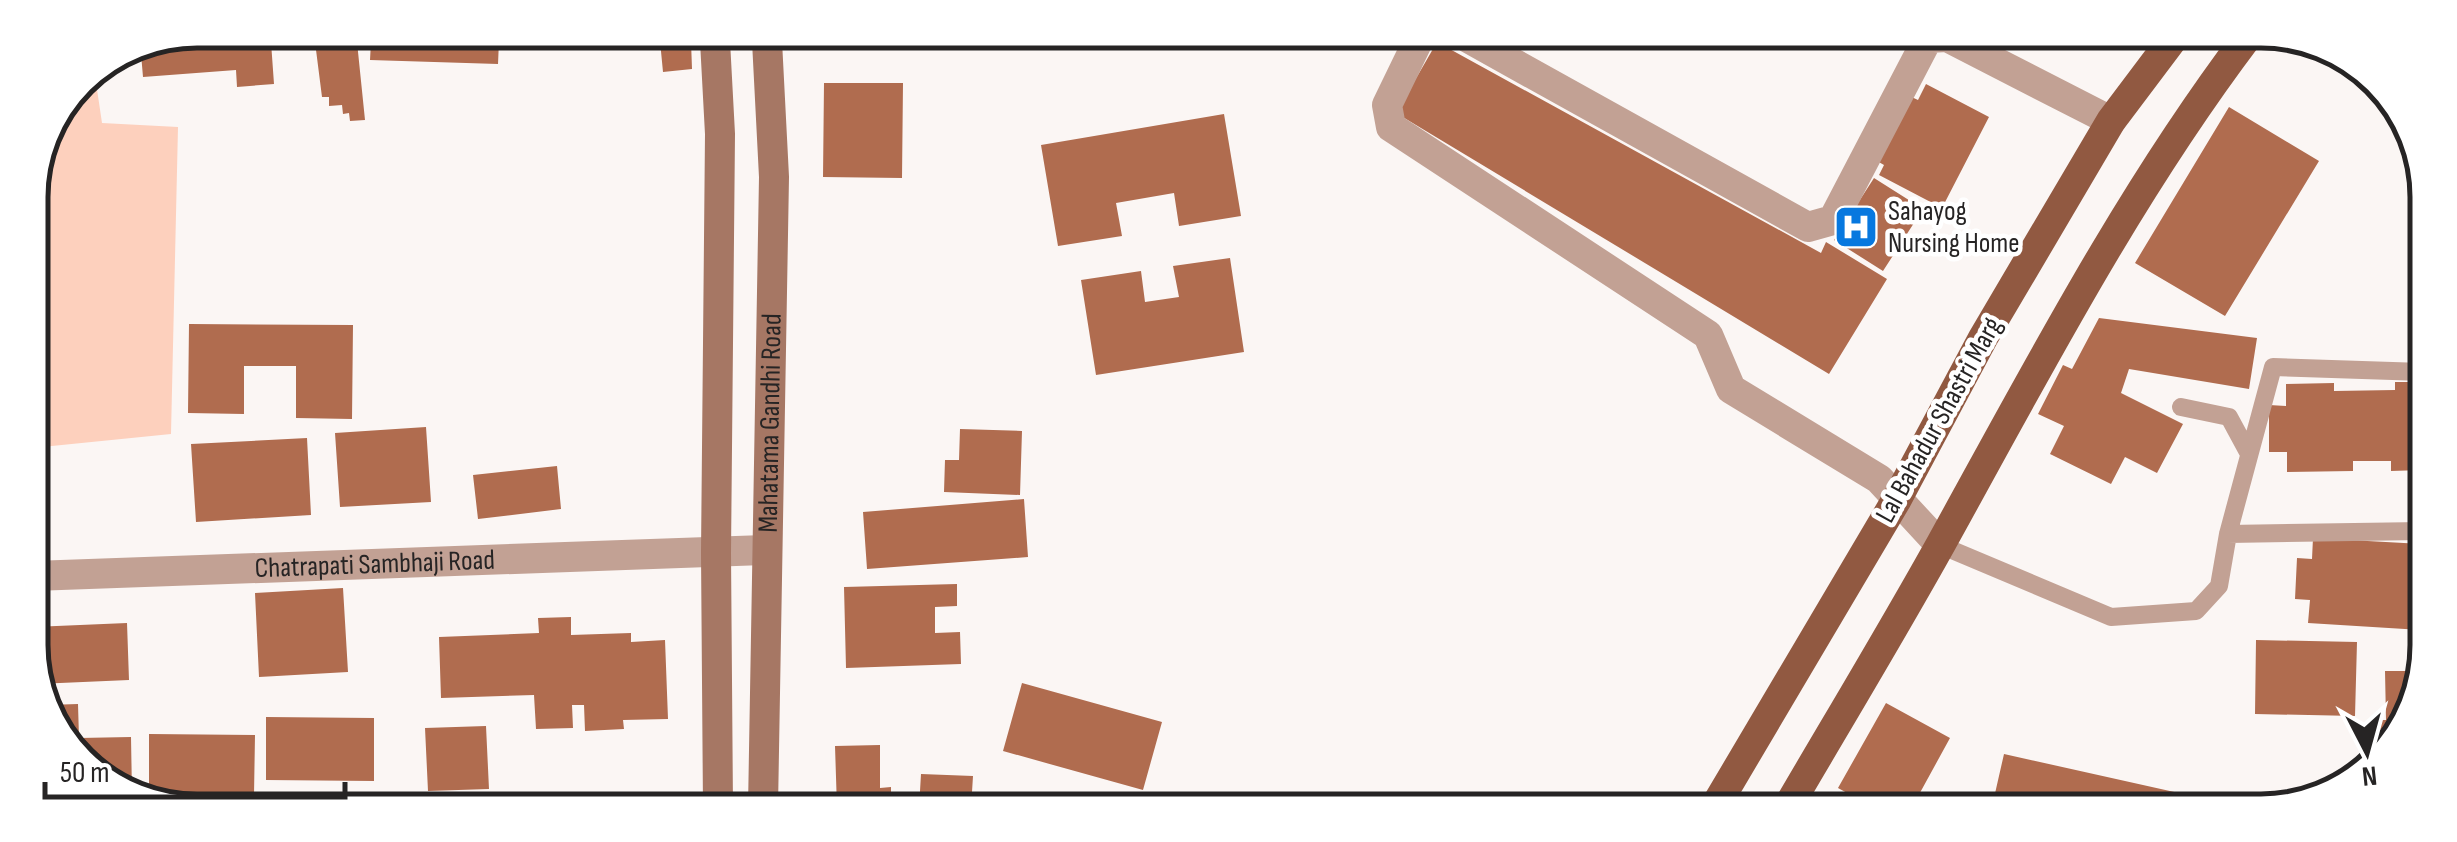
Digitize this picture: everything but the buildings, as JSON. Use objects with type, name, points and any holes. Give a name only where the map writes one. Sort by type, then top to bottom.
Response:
[{"type":"main road","name":"Mahatama Gandhi Road","points":[[714,48],[720,134],[718,794]]},
{"type":"main road","name":"Mahatama Gandhi Road","points":[[763,794],[774,177],[768,48]]},
{"type":"main road","name":"Lal Bahadur Shastri Marg","points":[[1722,794],[1897,499],[1983,338],[2110,121],[2166,48]]},
{"type":"main road","points":[[1795,794],[2164,155],[2240,48]]},
{"type":"street","points":[[1414,48],[1387,104],[1391,127],[1708,335],[1731,389],[1879,479],[1940,545]]},
{"type":"street","points":[[1486,48],[1808,227],[1833,220],[1923,48]]},
{"type":"street","points":[[1968,48],[2110,121]]},
{"type":"street","name":"Chatrapati Sambhaji Road","points":[[48,575],[765,550]]},
{"type":"lane","points":[[1940,545],[2110,617],[2196,611],[2218,586],[2272,367],[2410,372]]},
{"type":"lane","points":[[2181,406],[2229,417],[2249,454]]},
{"type":"lane","points":[[2228,534],[2410,531]]},
{"type":"shaded area","points":[[97,87],[102,123],[178,127],[171,434],[48,446],[48,187],[59,140],[73,114]]},
{"type":"place","name":"Sahayog Nursing Home","points":[[1856,227]]}]
